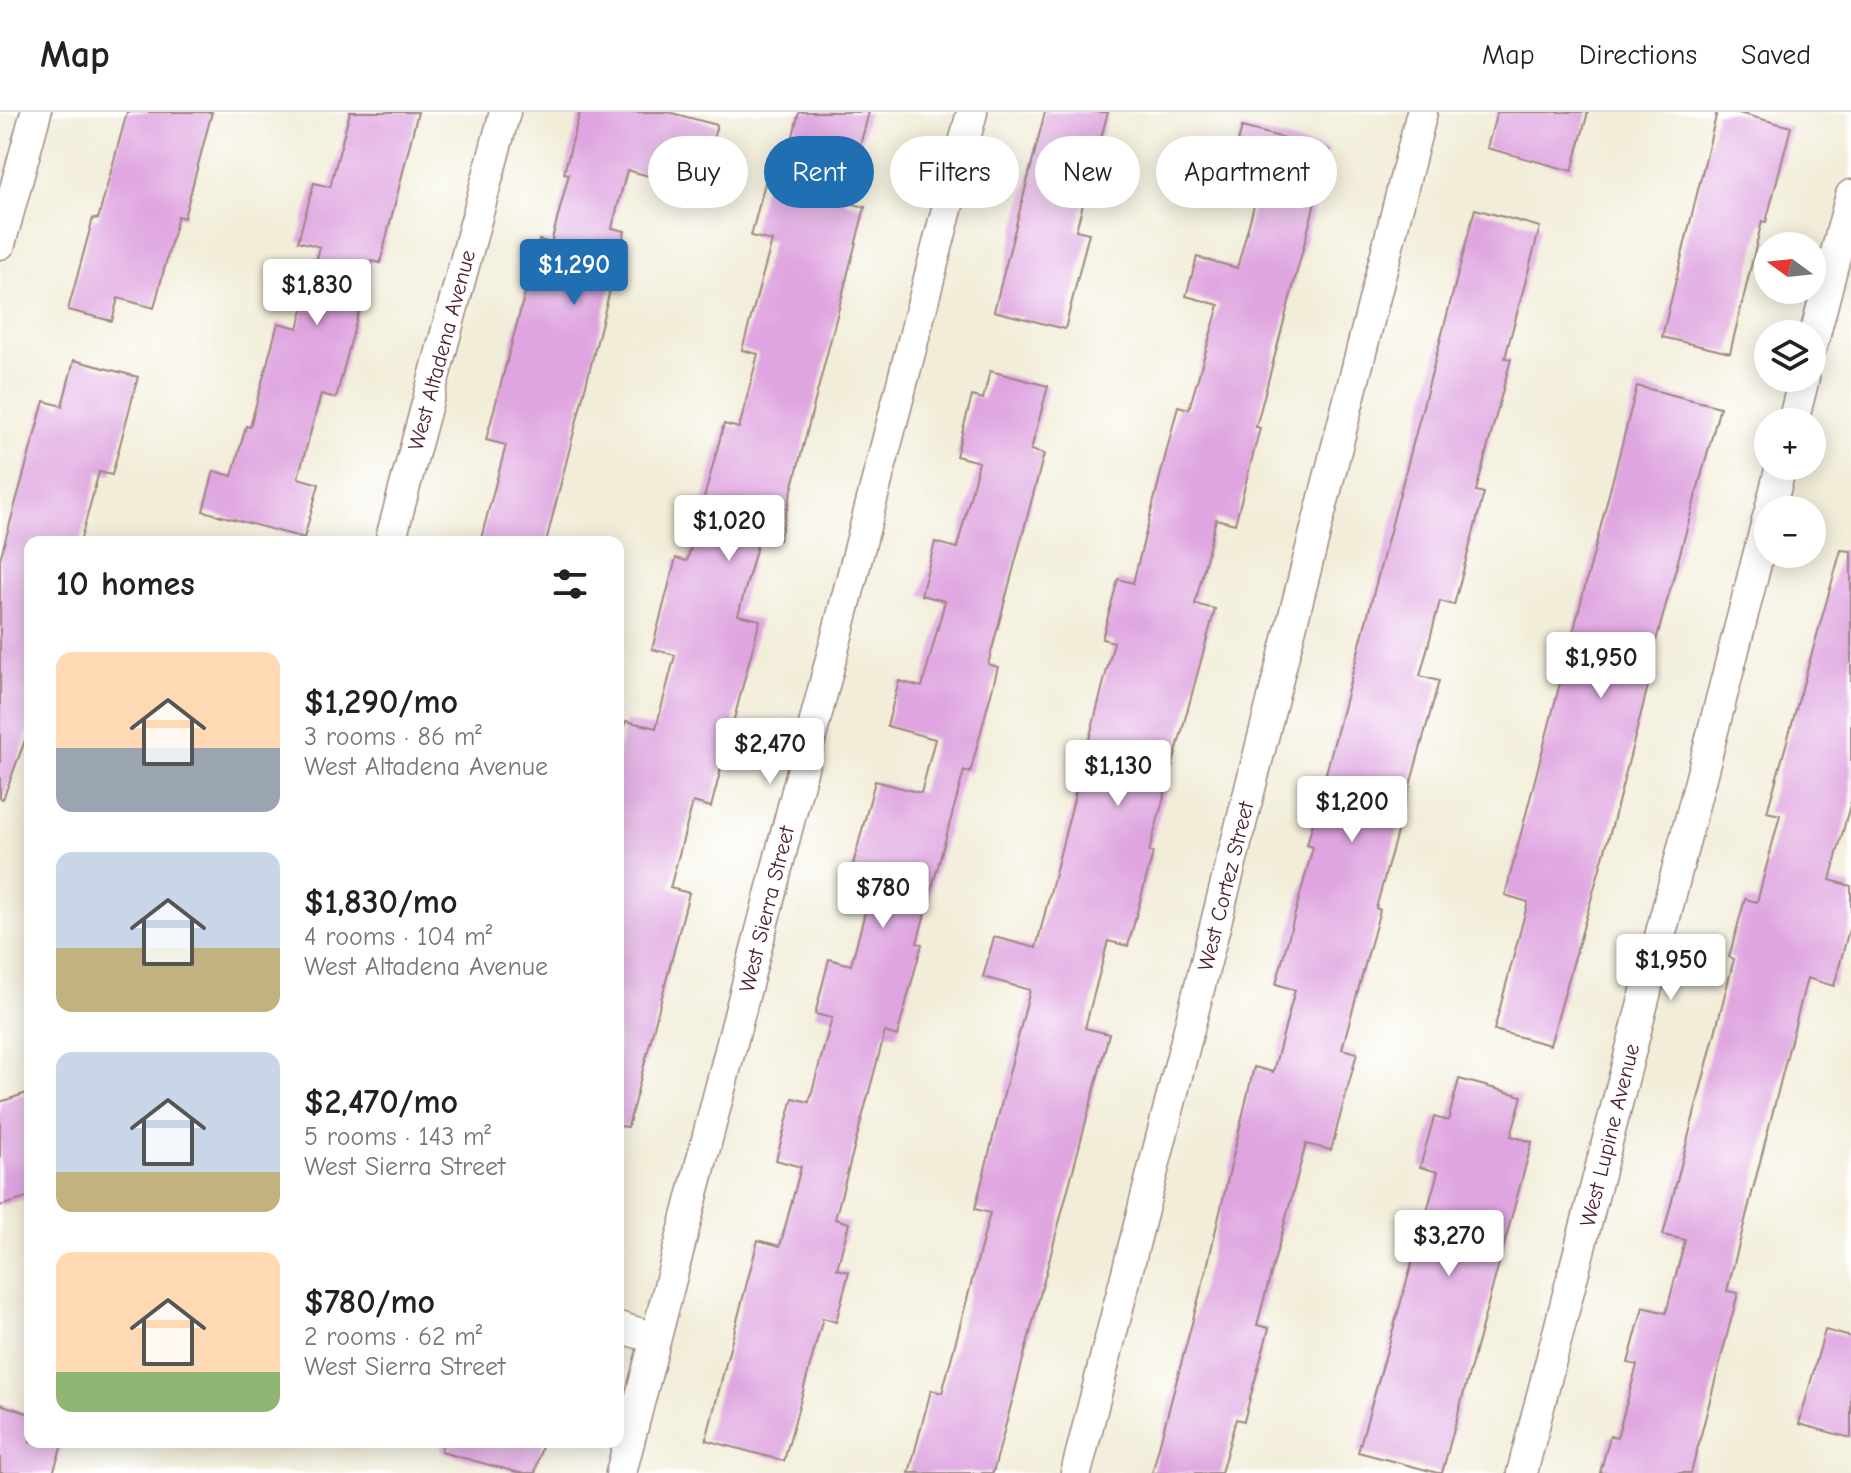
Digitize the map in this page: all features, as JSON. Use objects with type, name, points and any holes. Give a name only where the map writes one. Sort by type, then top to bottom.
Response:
[{"type":"street","points":[[0,244],[36,112]]},
{"type":"street","name":"West Altadena Avenue","points":[[392,536],[505,112]]},
{"type":"street","name":"West Sierra Street","points":[[621,1473],[972,112]]},
{"type":"street","name":"West Cortez Street","points":[[1076,1473],[1422,112]]},
{"type":"street","points":[[1819,320],[1851,195]]},
{"type":"street","name":"West Lupine Avenue","points":[[1522,1473],[1755,568]]},
{"type":"street","points":[[624,1329],[655,1338]]},
{"type":"building","points":[[127,112],[212,112],[184,218],[178,216],[154,308],[118,298],[112,321],[68,310],[93,218],[98,219]]},
{"type":"building","points":[[350,112],[418,112],[380,263],[372,261],[336,398],[321,394],[298,478],[319,484],[305,536],[297,536],[203,511],[214,471],[232,476],[246,426],[250,427],[278,323],[298,328],[320,247],[298,241],[314,183],[330,187]]},
{"type":"building","points":[[580,112],[668,112],[717,125],[714,136],[648,136],[648,176],[627,170],[612,228],[625,231],[548,536],[482,536],[506,445],[486,440],[539,240],[551,243],[569,174],[564,173]]},
{"type":"building","points":[[799,112],[869,112],[863,136],[793,136]]},
{"type":"building","points":[[1045,112],[1108,112],[1101,136],[1039,136]]},
{"type":"building","points":[[1497,112],[1588,112],[1572,171],[1487,148]]},
{"type":"building","points":[[1717,112],[1735,112],[1791,127],[1766,222],[1762,221],[1759,232],[1754,232],[1754,254],[1730,353],[1662,337]]},
{"type":"building","points":[[1242,127],[1276,136],[1240,136]]},
{"type":"building","points":[[1035,151],[1035,208],[1082,208],[1076,230],[1089,233],[1065,329],[994,311]]},
{"type":"building","points":[[764,187],[764,208],[865,208],[779,540],[760,535],[738,615],[760,620],[711,807],[693,802],[670,888],[689,893],[628,1127],[624,1127],[624,729],[626,721],[656,728],[675,655],[652,649],[676,558],[687,561],[724,424],[739,428],[758,354],[742,350],[772,241],[751,236]]},
{"type":"building","points":[[1253,208],[1314,208],[1256,427],[1260,428],[1235,524],[1216,519],[1195,604],[1215,609],[1149,852],[1153,853],[1128,946],[1108,941],[1085,1028],[1109,1034],[993,1473],[909,1473],[931,1390],[942,1393],[990,1213],[975,1209],[1030,990],[983,977],[994,937],[1036,948],[1114,642],[1102,639],[1118,579],[1133,583],[1178,406],[1189,409],[1219,305],[1186,296],[1197,257],[1237,268]]},
{"type":"building","points":[[1475,209],[1540,227],[1505,358],[1511,359],[1476,491],[1484,493],[1454,605],[1440,601],[1420,676],[1439,681],[1376,908],[1380,910],[1342,1049],[1357,1053],[1331,1150],[1306,1144],[1257,1325],[1269,1328],[1244,1421],[1236,1419],[1221,1473],[1152,1473],[1208,1263],[1254,1067],[1273,1072],[1295,990],[1276,984],[1313,847],[1307,845]]},
{"type":"building","points":[[74,360],[138,377],[112,475],[99,472],[82,536],[24,536],[24,743],[3,799],[0,798],[0,559],[44,401],[62,406]]},
{"type":"building","points":[[990,371],[1048,386],[1031,450],[1044,454],[988,664],[998,667],[970,773],[964,771],[917,943],[922,944],[897,1036],[885,1032],[835,1219],[849,1223],[837,1269],[849,1272],[836,1322],[823,1318],[784,1461],[706,1440],[758,1240],[780,1246],[801,1167],[776,1160],[793,1098],[809,1102],[832,1018],[815,1014],[829,959],[851,965],[873,882],[850,876],[875,781],[921,793],[935,739],[887,726],[899,681],[922,687],[945,601],[921,595],[935,542],[957,548],[979,462],[956,456],[972,396],[983,399]]},
{"type":"building","points":[[1637,386],[1720,407],[1644,685],[1648,686],[1613,822],[1550,1045],[1494,1030],[1528,902],[1505,895]]},
{"type":"building","points":[[1841,550],[1851,551],[1851,801],[1830,880],[1851,886],[1851,922],[1834,986],[1807,978],[1727,1291],[1738,1293],[1691,1473],[1600,1473],[1610,1436],[1617,1438],[1637,1365],[1628,1363],[1643,1307],[1666,1313],[1685,1240],[1663,1235],[1734,959],[1729,957],[1745,899],[1757,902],[1780,815],[1767,812]]},
{"type":"building","points":[[1459,1079],[1522,1096],[1511,1136],[1532,1142],[1442,1473],[1438,1473],[1358,1452],[1438,1172],[1420,1167],[1434,1117],[1448,1121]]},
{"type":"building","points":[[24,1094],[24,1199],[0,1206],[0,1102]]},
{"type":"building","points":[[1825,1330],[1851,1337],[1851,1438],[1799,1424]]},
{"type":"building","points":[[0,1404],[24,1412],[24,1448],[61,1448],[53,1473],[0,1473]]},
{"type":"building","points":[[441,1448],[541,1448],[535,1473],[520,1473],[441,1452]]}]
